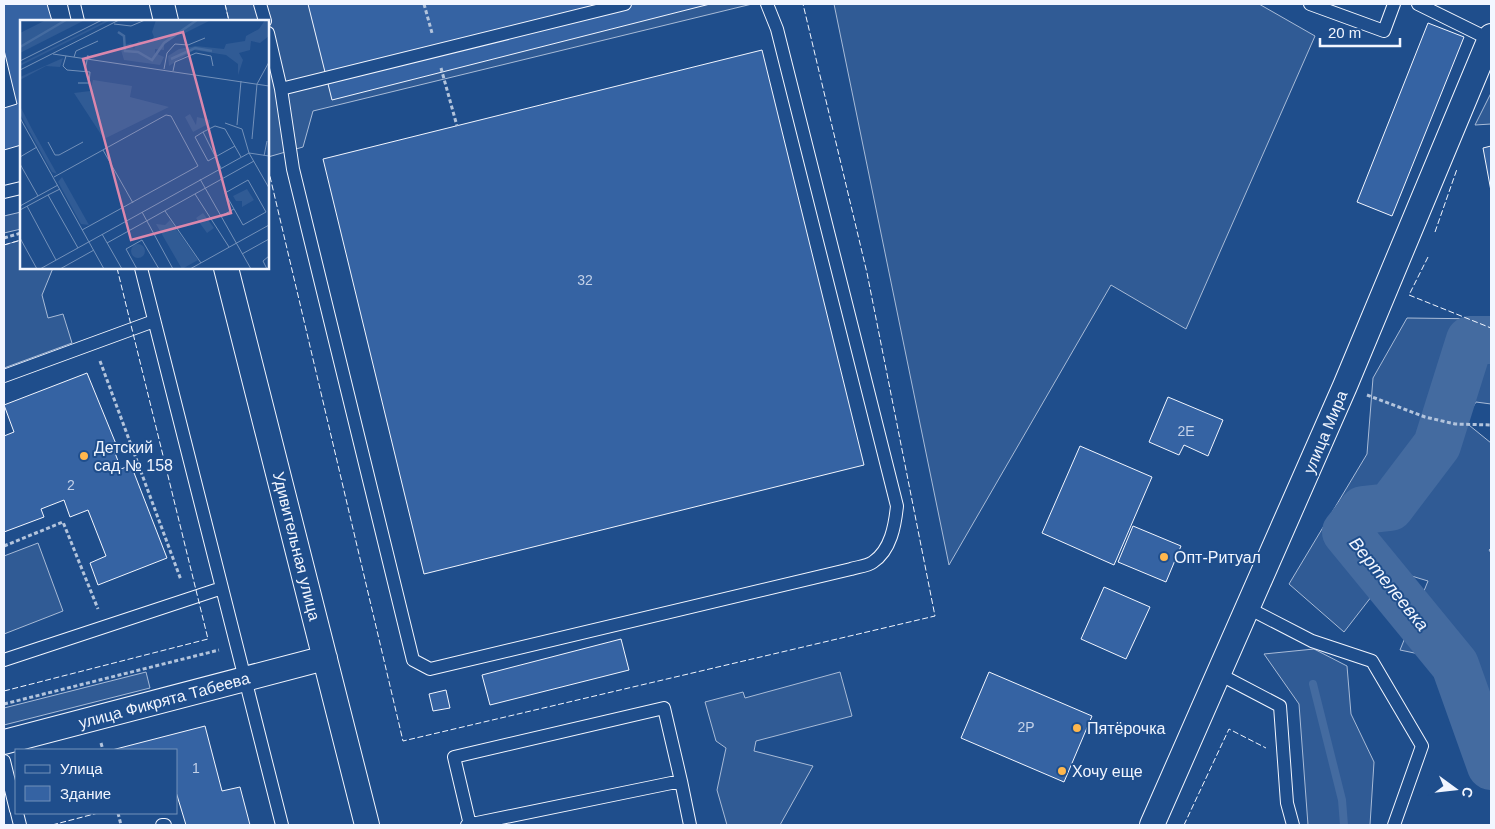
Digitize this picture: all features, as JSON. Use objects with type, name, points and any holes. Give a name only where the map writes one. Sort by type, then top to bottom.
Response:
[{"type":"street","points":[[162,4],[166,20]]},
{"type":"street","name":"улица Мира","points":[[1152,825],[1344,386],[1491,38]]},
{"type":"street","name":"Удивительная улица","points":[[226,269],[367,825]]},
{"type":"street","name":"улица Фикрята Табеева","points":[[4,742],[325,658]]},
{"type":"lane","points":[[74,4],[78,20]]},
{"type":"lane","points":[[260,4],[265,20]]},
{"type":"lane","points":[[281,89],[625,4]]},
{"type":"lane","points":[[269,37],[281,89],[293,168],[413,660],[430,669],[851,569],[873,563],[886,548],[894,527],[897,506],[777,29],[767,4]]},
{"type":"lane","points":[[1310,4],[1384,31],[1394,4]]},
{"type":"lane","points":[[1418,4],[1491,38]]},
{"type":"lane","points":[[4,192],[20,188]]},
{"type":"lane","points":[[141,269],[282,825]]},
{"type":"lane","points":[[4,376],[154,321]]},
{"type":"lane","points":[[4,660],[222,588]]},
{"type":"lane","points":[[1248,608],[1312,641],[1372,661],[1422,746],[1394,825]]},
{"type":"lane","points":[[1219,674],[1280,706],[1287,803],[1293,825]]},
{"type":"lane","points":[[681,781],[469,825],[454,757],[664,708],[681,781],[690,825]]},
{"type":"lane","points":[[4,761],[15,804]]},
{"type":"path","points":[[4,238],[20,233]]},
{"type":"path","points":[[100,360],[181,580]]},
{"type":"path","points":[[1344,386],[1425,417],[1455,424],[1491,425]]},
{"type":"path","points":[[4,546],[63,522],[98,610]]},
{"type":"path","points":[[4,704],[222,649]]},
{"type":"shaded area","points":[[225,4],[752,4],[313,111],[303,147],[269,157],[269,20],[229,20]]},
{"type":"shaded area","points":[[834,4],[1259,4],[1315,36],[1186,329],[1111,285],[949,565]]},
{"type":"shaded area","points":[[1491,93],[1491,124],[1475,125]]},
{"type":"shaded area","points":[[20,212],[20,229],[4,233],[4,216]]},
{"type":"shaded area","points":[[20,240],[20,269],[53,269],[42,295],[48,318],[63,314],[72,343],[4,368],[4,245]]},
{"type":"shaded area","points":[[1407,318],[1489,319],[1491,322],[1491,404],[1476,402],[1464,421],[1491,443],[1491,548],[1489,550],[1491,553],[1491,788],[1443,659],[1400,650],[1428,581],[1392,570],[1344,632],[1289,584],[1367,454],[1373,378]]},
{"type":"shaded area","points":[[38,543],[63,611],[4,634],[4,556]]},
{"type":"shaded area","points":[[1314,649],[1347,666],[1351,714],[1374,762],[1370,825],[1308,825],[1299,704],[1264,654]]},
{"type":"shaded area","points":[[146,672],[150,688],[4,725],[4,708]]},
{"type":"shaded area","points":[[840,672],[852,716],[756,741],[754,751],[813,766],[780,825],[727,825],[717,790],[726,748],[716,741],[705,702],[743,692],[745,698]]},
{"type":"building","points":[[4,4],[47,4],[52,20],[20,20],[20,145],[4,150],[4,108],[17,104],[4,50]]},
{"type":"building","points":[[308,4],[710,4],[332,100]]},
{"type":"building","points":[[1428,23],[1464,37],[1392,216],[1357,202]]},
{"type":"building","points":[[762,50],[864,465],[424,574],[323,159]]},
{"type":"building","points":[[1491,146],[1491,191],[1483,148]]},
{"type":"building","points":[[87,373],[116,444],[112,445],[121,469],[131,465],[167,558],[98,585],[90,563],[106,556],[88,510],[70,517],[64,500],[41,509],[44,517],[4,532],[4,436],[14,432],[4,405]]},
{"type":"building","points":[[1168,397],[1223,420],[1208,456],[1184,445],[1179,455],[1149,442]]},
{"type":"building","points":[[1080,446],[1152,477],[1114,565],[1042,533]]},
{"type":"building","points":[[1133,526],[1181,546],[1166,582],[1118,562]]},
{"type":"building","points":[[1104,587],[1150,607],[1126,659],[1081,639]]},
{"type":"building","points":[[621,639],[629,670],[490,705],[482,675]]},
{"type":"building","points":[[989,672],[1092,716],[1064,782],[961,738]]},
{"type":"building","points":[[446,690],[450,708],[433,711],[429,694]]},
{"type":"building","points":[[205,726],[222,791],[240,787],[250,825],[186,825],[178,799],[178,749],[116,749]]},
{"type":"waterway","name":"Вертелеевка","points":[[1491,340],[1470,340],[1437,445],[1390,507],[1363,510],[1346,532],[1455,665],[1491,766]]},
{"type":"waterway","points":[[1313,684],[1342,800],[1344,825]]},
{"type":"fence","points":[[225,4],[229,20]]},
{"type":"fence","points":[[269,172],[403,741],[935,616],[867,273],[803,4]]},
{"type":"fence","points":[[1435,232],[1457,169]]},
{"type":"fence","points":[[4,245],[20,240]]},
{"type":"fence","points":[[1428,257],[1409,295],[1491,328]]},
{"type":"fence","points":[[4,691],[208,639],[117,269]]},
{"type":"fence","points":[[1184,825],[1229,729],[1266,748]]},
{"type":"fence","points":[[52,825],[94,814]]},
{"type":"place","name":"Детский сад № 158","points":[[84,456]]},
{"type":"place","name":"Опт-Ритуал","points":[[1164,557]]},
{"type":"place","name":"Пятёрочка","points":[[1077,728]]},
{"type":"place","name":"Хочу еще","points":[[1062,771]]}]
